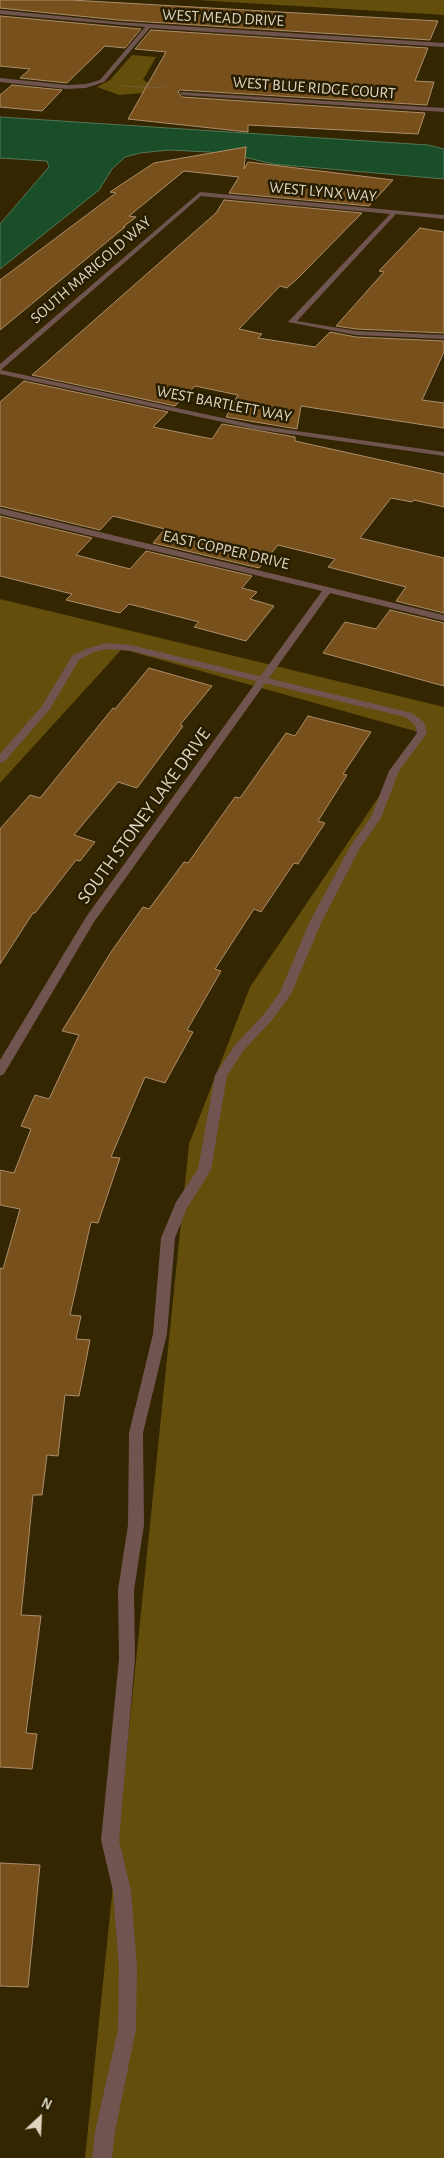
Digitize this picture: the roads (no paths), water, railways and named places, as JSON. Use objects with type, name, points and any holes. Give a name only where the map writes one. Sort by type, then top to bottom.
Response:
[{"type":"street","name":"WEST MEAD DRIVE","points":[[0,12],[84,22],[444,45]]},
{"type":"street","points":[[0,80],[67,87],[86,86],[102,81],[149,26]]},
{"type":"street","name":"WEST BLUE RIDGE COURT","points":[[182,93],[444,110]]},
{"type":"street","name":"WEST LYNX WAY","points":[[200,194],[444,217]]},
{"type":"street","name":"SOUTH MARIGOLD WAY","points":[[0,368],[200,194]]},
{"type":"street","points":[[395,212],[292,322],[356,332],[444,338]]},
{"type":"street","name":"WEST BARTLETT WAY","points":[[0,372],[255,427],[444,454]]},
{"type":"street","name":"EAST COPPER DRIVE","points":[[0,512],[444,618]]},
{"type":"street","name":"SOUTH STONEY LAKE DRIVE","points":[[0,1070],[90,920],[328,590]]},
{"type":"street","points":[[0,760],[46,707],[75,658],[90,650],[108,646],[131,648],[408,715],[420,724],[422,733],[394,772],[376,818],[355,847],[316,921],[285,994],[268,1017],[239,1048],[221,1076],[204,1170],[181,1206],[168,1238],[160,1334],[136,1433],[136,1524],[126,1590],[127,1659],[110,1840],[122,1891],[128,1966],[128,2029],[105,2132],[102,2158]]}]
